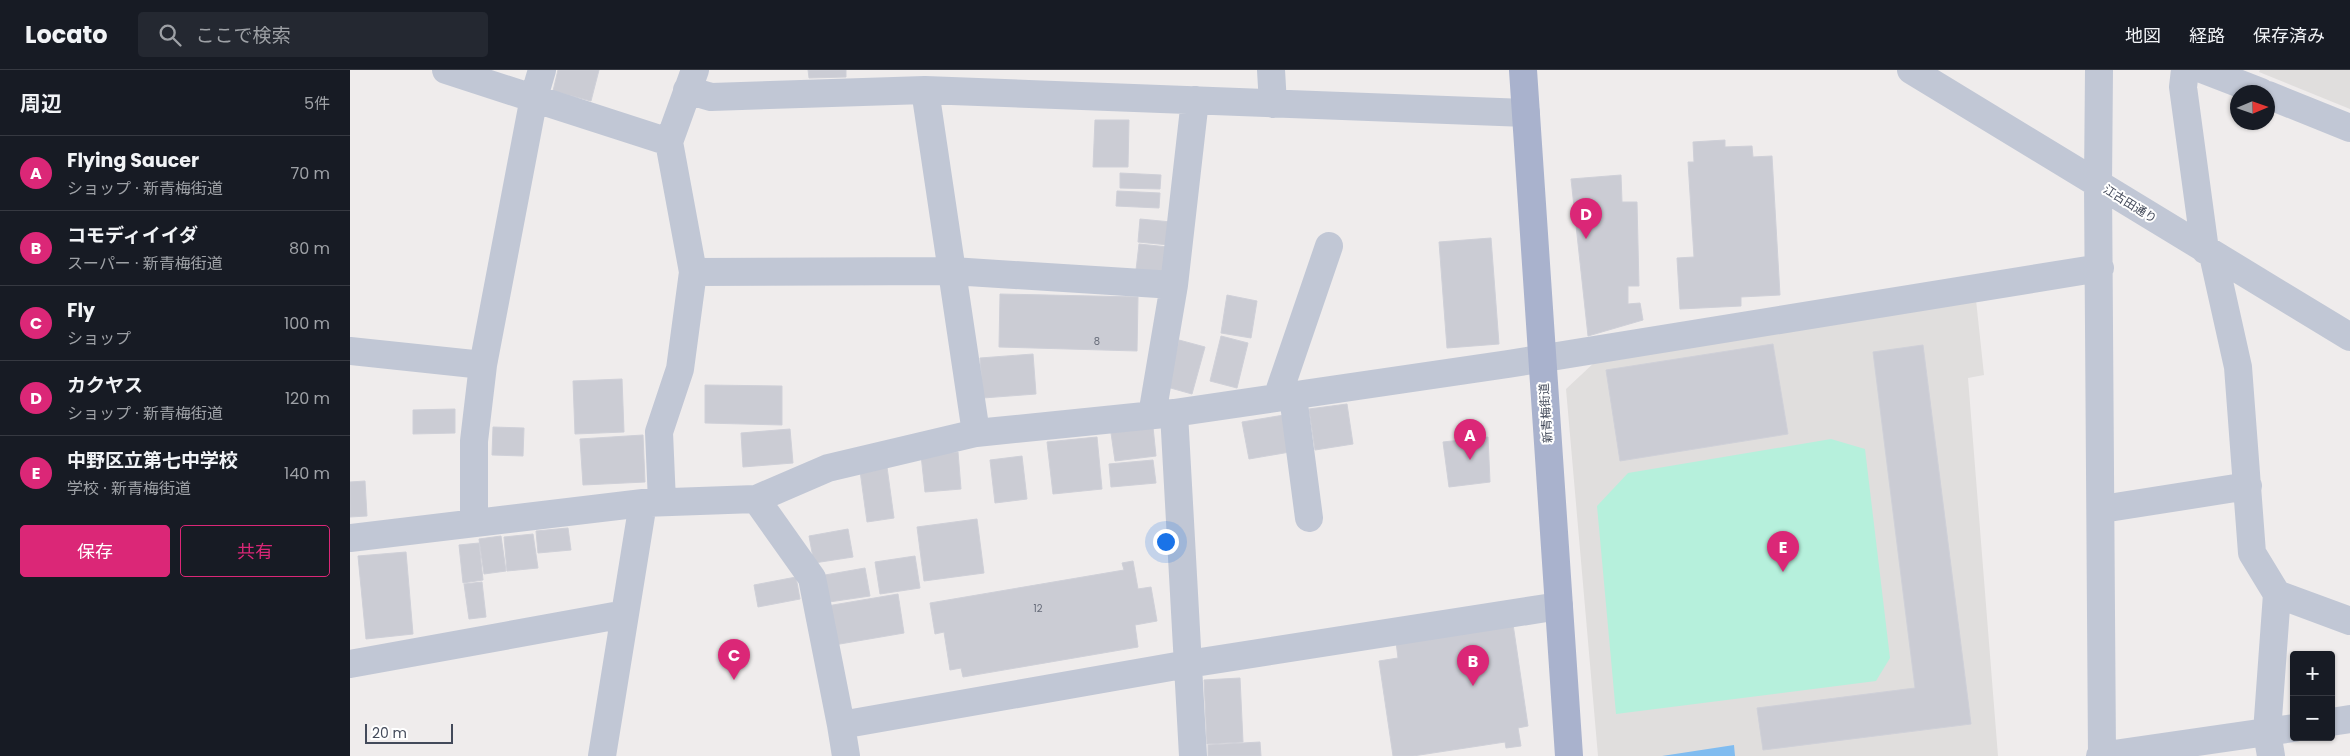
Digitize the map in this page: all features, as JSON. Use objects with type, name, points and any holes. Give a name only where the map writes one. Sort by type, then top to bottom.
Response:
[{"type":"main road","name":"新青梅街道","points":[[1523,70],[1569,756]]},
{"type":"street","points":[[446,70],[669,142]]},
{"type":"street","points":[[474,522],[474,441],[483,365],[534,97],[542,70]]},
{"type":"street","points":[[1272,70],[1273,104]]},
{"type":"street","name":"江古田通り","points":[[1912,70],[2350,337]]},
{"type":"street","points":[[2099,70],[2102,756],[2269,744],[2290,731]]},
{"type":"street","points":[[2186,70],[2183,87],[2209,252],[2238,367],[2252,553],[2277,594],[2269,744]]},
{"type":"street","points":[[2204,70],[2243,85]]},
{"type":"street","points":[[602,756],[625,614],[652,502],[659,432],[680,368],[693,272],[669,142],[691,80],[711,97],[925,90],[1526,113]]},
{"type":"street","points":[[925,90],[976,433]]},
{"type":"street","points":[[2275,98],[2350,128]]},
{"type":"street","points":[[1193,756],[1188,664],[1163,414],[1174,285],[1195,100]]},
{"type":"street","points":[[1309,518],[1285,397],[1329,246]]},
{"type":"street","points":[[350,538],[652,502],[756,499],[828,468],[976,433],[1163,414],[1285,397],[1542,358],[2100,268]]},
{"type":"street","points":[[693,272],[952,271],[1174,285]]},
{"type":"street","points":[[350,352],[483,365]]},
{"type":"street","points":[[2102,509],[2248,486]]},
{"type":"street","points":[[756,499],[812,578],[846,756]]},
{"type":"street","points":[[2277,594],[2350,621]]},
{"type":"street","points":[[841,725],[1188,664],[1559,606]]},
{"type":"street","points":[[350,664],[625,614]]},
{"type":"street","points":[[2335,721],[2350,719]]},
{"type":"shaded area","points":[[2260,70],[2350,70],[2350,109],[2259,72]]},
{"type":"shaded area","points":[[1976,300],[1984,375],[1968,378],[1998,756],[1598,756],[1566,389],[1596,361]]},
{"type":"green space","points":[[1831,439],[1865,449],[1890,658],[1876,681],[1616,714],[1597,506],[1628,473]]},
{"type":"water","points":[[1734,745],[1735,756],[1662,756]]},
{"type":"building","points":[[558,70],[599,70],[591,101],[553,91]]},
{"type":"building","points":[[808,70],[846,70],[846,77],[809,78]]},
{"type":"building","points":[[1095,120],[1129,120],[1128,167],[1093,167]]},
{"type":"building","points":[[1725,140],[1725,147],[1752,146],[1753,157],[1772,156],[1780,295],[1741,297],[1741,306],[1680,309],[1677,258],[1694,257],[1688,162],[1694,162],[1693,142]]},
{"type":"building","points":[[1120,173],[1161,175],[1160,189],[1120,188]]},
{"type":"building","points":[[1621,175],[1622,202],[1637,202],[1639,286],[1628,286],[1628,304],[1640,303],[1643,320],[1588,336],[1571,179]]},
{"type":"building","points":[[1117,191],[1160,193],[1159,208],[1116,206]]},
{"type":"building","points":[[1140,219],[1171,222],[1169,245],[1138,242]]},
{"type":"building","points":[[1491,238],[1499,344],[1447,348],[1439,242]]},
{"type":"building","points":[[1139,244],[1168,247],[1166,273],[1136,270]]},
{"type":"building","points":[[1000,294],[1138,297],[1137,351],[999,347]]},
{"type":"building","points":[[1227,295],[1257,301],[1251,338],[1221,333]]},
{"type":"building","points":[[1221,336],[1248,343],[1237,388],[1210,381]]},
{"type":"building","points":[[1179,340],[1205,347],[1192,394],[1167,387]]},
{"type":"building","points":[[1773,344],[1788,434],[1620,461],[1606,370]]},
{"type":"building","points":[[1923,345],[1971,724],[1763,750],[1757,708],[1915,688],[1873,352]]},
{"type":"building","points":[[1033,354],[1036,394],[983,398],[980,358]]},
{"type":"building","points":[[622,379],[624,432],[575,434],[573,381]]},
{"type":"building","points":[[705,385],[782,386],[782,425],[705,423]]},
{"type":"building","points":[[1347,404],[1353,444],[1315,450],[1309,409]]},
{"type":"building","points":[[455,409],[455,433],[413,434],[413,410]]},
{"type":"building","points":[[1284,415],[1290,452],[1249,459],[1242,422]]},
{"type":"building","points":[[493,427],[524,428],[523,456],[492,455]]},
{"type":"building","points":[[1153,427],[1156,456],[1115,461],[1111,433]]},
{"type":"building","points":[[790,429],[793,463],[743,467],[741,433]]},
{"type":"building","points":[[643,435],[645,482],[583,485],[580,439]]},
{"type":"building","points":[[1097,437],[1102,489],[1053,494],[1047,442]]},
{"type":"building","points":[[1488,437],[1490,482],[1449,487],[1443,442]]},
{"type":"building","points":[[958,452],[961,489],[925,492],[921,455]]},
{"type":"building","points":[[1022,456],[1027,499],[995,503],[990,460]]},
{"type":"building","points":[[1153,460],[1156,483],[1111,487],[1109,464]]},
{"type":"building","points":[[887,467],[894,518],[867,522],[860,471]]},
{"type":"building","points":[[365,481],[367,516],[350,517],[350,482]]},
{"type":"building","points":[[977,519],[984,573],[924,581],[917,527]]},
{"type":"building","points":[[568,528],[571,550],[538,553],[536,531]]},
{"type":"building","points":[[848,529],[853,557],[814,563],[809,536]]},
{"type":"building","points":[[533,534],[538,568],[507,571],[504,537]]},
{"type":"building","points":[[501,536],[506,571],[484,574],[479,539]]},
{"type":"building","points":[[479,543],[483,580],[463,583],[459,545]]},
{"type":"building","points":[[406,552],[413,634],[366,639],[358,556]]},
{"type":"building","points":[[915,556],[920,588],[880,594],[875,562]]},
{"type":"building","points":[[1133,561],[1138,589],[1151,587],[1157,621],[1135,625],[1138,647],[963,677],[961,668],[950,670],[944,632],[935,634],[930,603],[1124,570],[1122,563]]},
{"type":"building","points":[[865,568],[870,596],[829,602],[825,575]]},
{"type":"building","points":[[796,577],[800,599],[758,607],[754,585]]},
{"type":"building","points":[[482,582],[486,617],[469,619],[464,584]]},
{"type":"building","points":[[898,594],[904,633],[834,645],[827,606]]},
{"type":"building","points":[[1513,624],[1528,726],[1518,728],[1521,746],[1506,748],[1505,742],[1413,756],[1393,756],[1379,661],[1398,658],[1396,642]]},
{"type":"building","points":[[1240,678],[1243,742],[1207,744],[1204,680]]},
{"type":"building","points":[[1260,742],[1261,756],[1208,756],[1208,745]]},
{"type":"place","name":"カクヤス","points":[[1586,239]]},
{"type":"place","name":"Flying Saucer","points":[[1470,460]]},
{"type":"place","name":"中野区立第七中学校","points":[[1783,572]]},
{"type":"place","name":"Fly","points":[[734,680]]},
{"type":"place","name":"コモディイイダ","points":[[1473,686]]}]
